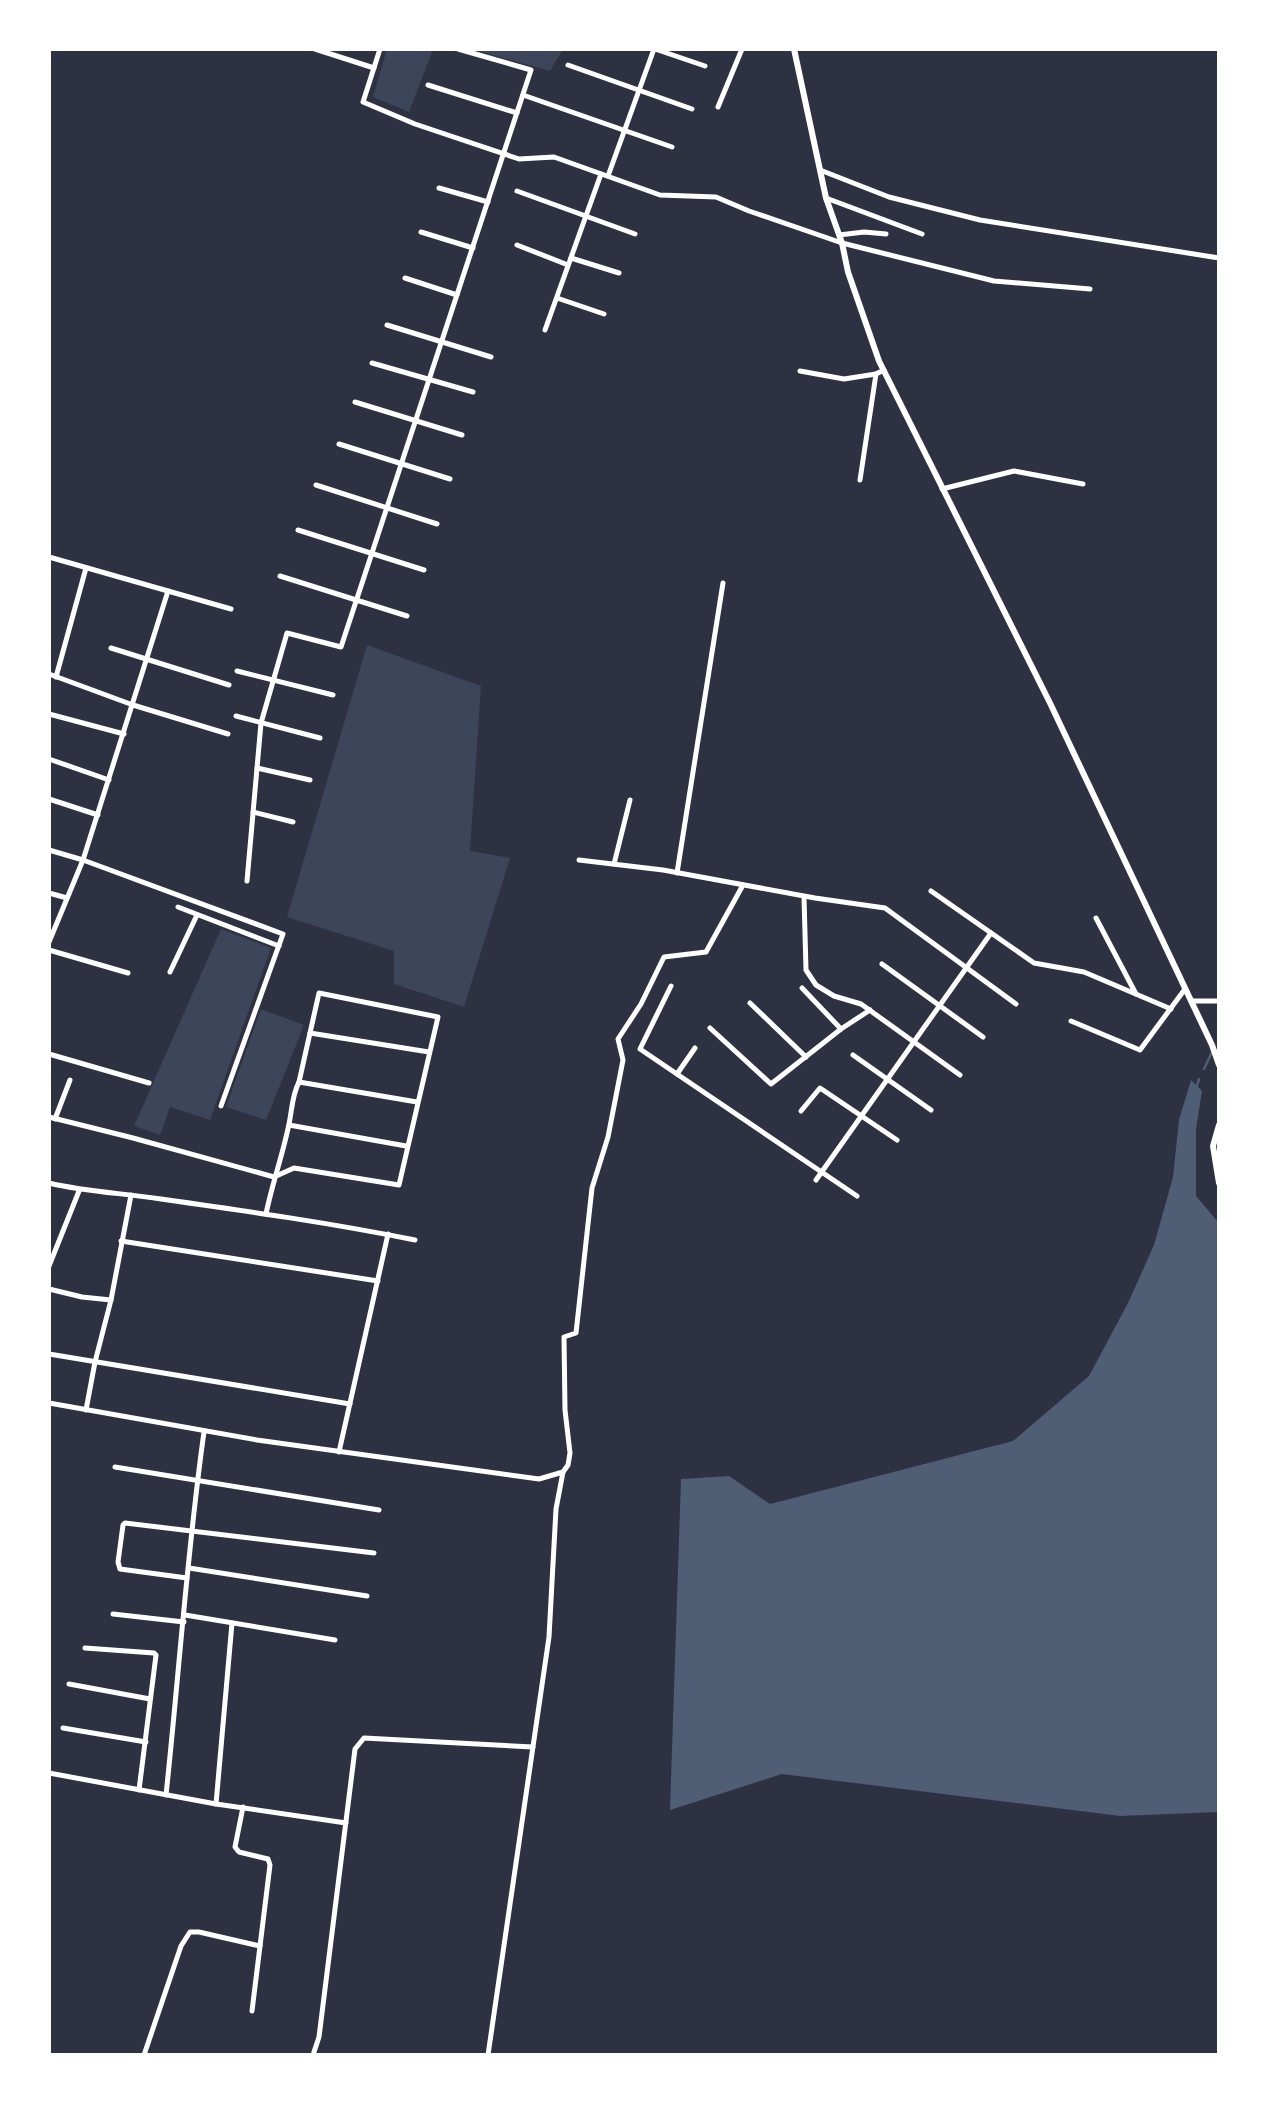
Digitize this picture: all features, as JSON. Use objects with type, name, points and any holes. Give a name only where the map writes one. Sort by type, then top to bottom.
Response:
[{"type":"street","points":[[315,49],[374,68]]},
{"type":"street","points":[[380,49],[363,102],[415,124],[519,159],[554,157],[660,195],[716,197],[842,243],[994,281],[1090,289]]},
{"type":"street","points":[[247,881],[261,723],[287,633],[341,647],[531,71],[458,49]]},
{"type":"street","points":[[608,176],[654,49],[705,66]]},
{"type":"street","points":[[718,107],[742,49]]},
{"type":"street","points":[[794,49],[826,198],[842,243],[848,272],[884,370],[1050,703],[1219,1065]]},
{"type":"street","points":[[568,65],[692,109]]},
{"type":"street","points":[[428,85],[517,113]]},
{"type":"street","points":[[523,95],[672,147]]},
{"type":"street","points":[[820,170],[888,197],[980,220],[1219,258]]},
{"type":"street","points":[[545,330],[601,174]]},
{"type":"street","points":[[439,188],[488,202]]},
{"type":"street","points":[[517,191],[635,234]]},
{"type":"street","points":[[826,198],[922,234]]},
{"type":"street","points":[[421,232],[473,248]]},
{"type":"street","points":[[839,235],[864,232],[886,234]]},
{"type":"street","points":[[517,245],[568,265]]},
{"type":"street","points":[[571,258],[619,273]]},
{"type":"street","points":[[405,278],[457,295]]},
{"type":"street","points":[[557,298],[604,314]]},
{"type":"street","points":[[387,325],[491,357]]},
{"type":"street","points":[[372,363],[473,392]]},
{"type":"street","points":[[800,371],[844,379],[876,374],[884,370]]},
{"type":"street","points":[[860,480],[876,374]]},
{"type":"street","points":[[355,402],[462,435]]},
{"type":"street","points":[[339,444],[450,478]]},
{"type":"street","points":[[942,489],[1014,471],[1083,484]]},
{"type":"street","points":[[316,485],[437,524]]},
{"type":"street","points":[[298,530],[424,570]]},
{"type":"street","points":[[49,557],[231,609]]},
{"type":"street","points":[[57,677],[86,568]]},
{"type":"street","points":[[280,576],[407,616]]},
{"type":"street","points":[[677,873],[723,583]]},
{"type":"street","points":[[49,941],[83,860],[168,592]]},
{"type":"street","points":[[111,648],[229,685]]},
{"type":"street","points":[[237,671],[333,695]]},
{"type":"street","points":[[49,674],[134,705],[228,734]]},
{"type":"street","points":[[49,714],[124,734]]},
{"type":"street","points":[[236,716],[320,738]]},
{"type":"street","points":[[49,759],[109,780]]},
{"type":"street","points":[[257,768],[310,780]]},
{"type":"street","points":[[49,799],[98,815]]},
{"type":"street","points":[[614,864],[630,800]]},
{"type":"street","points":[[253,812],[293,822]]},
{"type":"street","points":[[49,850],[284,934],[220,1106]]},
{"type":"street","points":[[579,860],[677,873],[804,897],[885,908],[1016,1004]]},
{"type":"street","points":[[488,2055],[547,1655],[556,1509],[563,1472],[568,1465],[570,1453],[565,1410],[564,1337],[576,1333],[592,1188],[608,1137],[623,1060],[618,1039],[641,1004],[664,957],[706,952],[743,885]]},
{"type":"street","points":[[931,891],[1034,963],[1084,972],[1171,1009]]},
{"type":"street","points":[[49,893],[67,898]]},
{"type":"street","points":[[804,897],[806,970],[816,985],[834,996],[861,1004],[960,1075]]},
{"type":"street","points":[[178,907],[279,946]]},
{"type":"street","points":[[170,972],[197,915]]},
{"type":"street","points":[[1096,918],[1136,994]]},
{"type":"street","points":[[816,1180],[991,933]]},
{"type":"street","points":[[49,950],[128,973]]},
{"type":"street","points":[[882,964],[983,1037]]},
{"type":"street","points":[[671,986],[640,1049],[857,1196]]},
{"type":"street","points":[[803,988],[841,1029]]},
{"type":"street","points":[[1071,1021],[1140,1050],[1185,989]]},
{"type":"street","points":[[70,1080],[52,1118],[274,1177],[294,1168],[399,1185],[416,1102],[438,1017],[318,993],[289,1125],[274,1177],[266,1214]]},
{"type":"street","points":[[1191,1001],[1219,1001]]},
{"type":"street","points":[[750,1003],[806,1057]]},
{"type":"street","points":[[710,1028],[771,1084],[841,1029],[870,1010]]},
{"type":"street","points":[[310,1033],[429,1052]]},
{"type":"street","points":[[677,1074],[695,1048]]},
{"type":"street","points":[[49,1054],[149,1083]]},
{"type":"street","points":[[853,1055],[931,1110]]},
{"type":"street","points":[[299,1082],[416,1102]]},
{"type":"street","points":[[801,1111],[820,1087],[897,1140]]},
{"type":"street","points":[[289,1125],[407,1146]]},
{"type":"street","points":[[1219,1125],[1216,1146],[1219,1183]]},
{"type":"street","points":[[49,1183],[79,1191],[131,1195],[266,1214],[415,1240]]},
{"type":"street","points":[[49,1266],[79,1191]]},
{"type":"street","points":[[86,1410],[131,1195]]},
{"type":"street","points":[[339,1452],[388,1234]]},
{"type":"street","points":[[49,1239],[57,1242]]},
{"type":"street","points":[[121,1241],[378,1281]]},
{"type":"street","points":[[49,1289],[82,1297],[111,1300]]},
{"type":"street","points":[[49,1354],[350,1404]]},
{"type":"street","points":[[49,1403],[204,1432],[539,1479],[563,1472]]},
{"type":"street","points":[[166,1794],[191,1531],[204,1432]]},
{"type":"street","points":[[114,1467],[379,1510]]},
{"type":"street","points":[[187,1578],[120,1569],[118,1562],[125,1523],[374,1553]]},
{"type":"street","points":[[188,1568],[367,1597]]},
{"type":"street","points":[[113,1614],[184,1622]]},
{"type":"street","points":[[185,1615],[335,1640]]},
{"type":"street","points":[[216,1804],[232,1623]]},
{"type":"street","points":[[85,1648],[154,1653],[156,1658],[139,1790]]},
{"type":"street","points":[[69,1684],[150,1699]]},
{"type":"street","points":[[63,1728],[146,1742]]},
{"type":"street","points":[[313,2055],[322,2011],[355,1749],[364,1738],[533,1747]]},
{"type":"street","points":[[49,1773],[216,1804],[346,1823]]},
{"type":"street","points":[[243,1807],[235,1847],[239,1852],[268,1859],[270,1865],[252,2011]]},
{"type":"street","points":[[144,2055],[181,1947],[190,1932],[260,1946]]},
{"type":"shaded area","points":[[387,49],[433,49],[409,112],[373,97]]},
{"type":"shaded area","points":[[471,49],[563,49],[550,71]]},
{"type":"shaded area","points":[[367,645],[481,686],[470,851],[510,858],[464,1007],[394,984],[394,951],[287,917]]},
{"type":"shaded area","points":[[221,929],[271,948],[210,1120],[170,1107],[160,1135],[134,1126]]},
{"type":"shaded area","points":[[261,1009],[304,1025],[266,1120],[226,1107]]},
{"type":"shaded area","points":[[1191,1080],[1202,1091],[1196,1129],[1196,1196],[1219,1223],[1219,1812],[1120,1816],[782,1774],[670,1810],[681,1479],[729,1476],[770,1504],[1013,1441],[1089,1376],[1128,1303],[1154,1245],[1173,1177],[1179,1120]]},
{"type":"waterway","points":[[1204,1069],[1213,1050]]},
{"type":"waterway","points":[[1196,1089],[1199,1079]]}]
